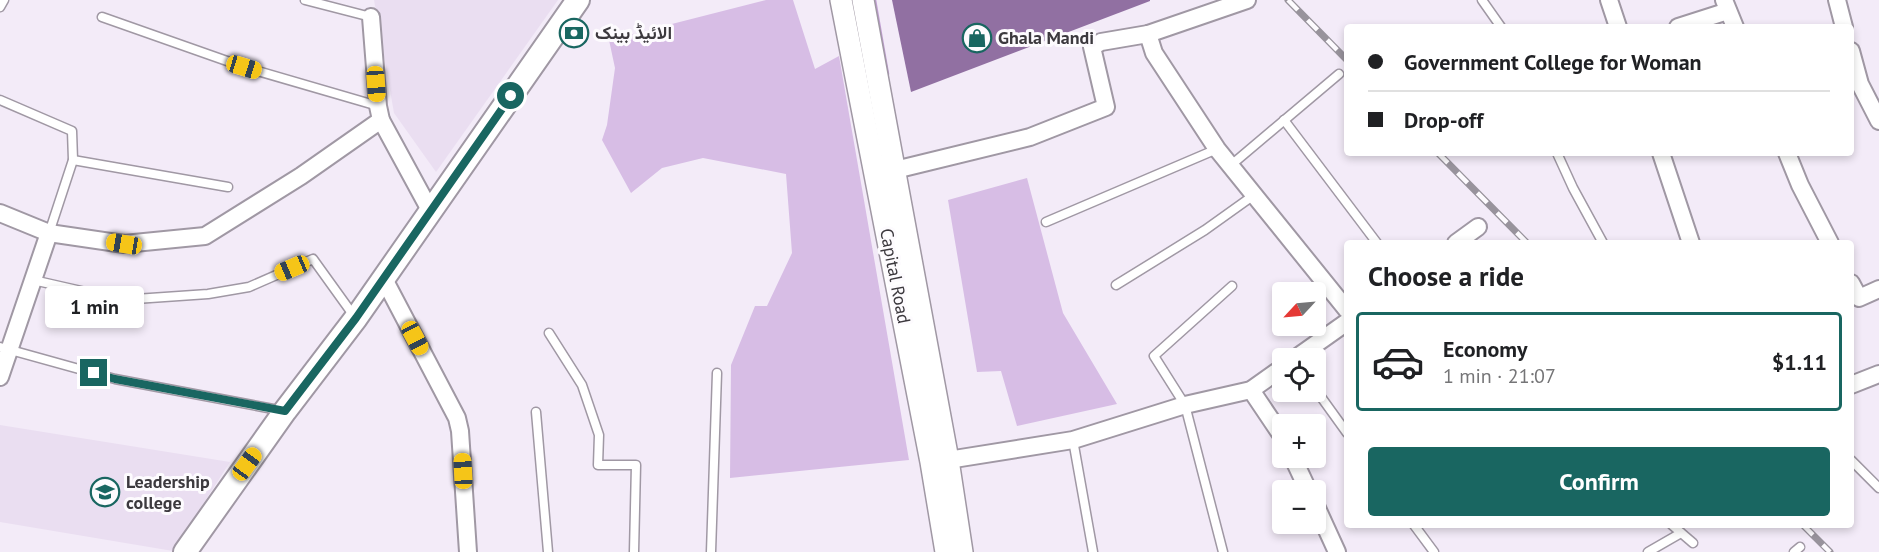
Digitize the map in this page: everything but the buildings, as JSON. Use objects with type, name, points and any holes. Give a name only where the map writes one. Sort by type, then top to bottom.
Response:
[{"type":"main road","points":[[185,552],[285,411],[384,279],[578,0]]},
{"type":"street","name":"Capital Road","points":[[842,0],[940,461],[946,552]]},
{"type":"street","points":[[863,0],[895,170],[940,461],[962,552]]},
{"type":"street","points":[[895,170],[1030,137],[1106,107],[1092,46],[1101,42],[1148,34],[1247,0]]},
{"type":"street","points":[[1609,0],[1617,24]]},
{"type":"street","points":[[1837,0],[1843,24]]},
{"type":"street","points":[[1689,24],[1729,13]]},
{"type":"street","points":[[371,16],[379,113],[431,212]]},
{"type":"street","points":[[1148,34],[1154,53],[1217,149],[1344,306]]},
{"type":"street","points":[[1854,62],[1860,84],[1872,94],[1879,121]]},
{"type":"street","points":[[0,213],[49,233],[124,244],[205,236],[302,176],[379,113]]},
{"type":"street","points":[[1662,156],[1690,240]]},
{"type":"street","points":[[1788,156],[1800,185],[1828,240]]},
{"type":"street","points":[[1460,240],[1478,227]]},
{"type":"street","points":[[0,377],[4,348],[33,280],[49,233]]},
{"type":"street","points":[[384,279],[457,418],[460,431],[468,552]]},
{"type":"street","points":[[1854,289],[1859,298],[1879,290]]},
{"type":"street","points":[[1310,348],[1344,324]]},
{"type":"street","points":[[1854,384],[1879,374]]},
{"type":"street","points":[[940,461],[1073,440],[1185,405],[1251,390],[1272,375]]},
{"type":"street","points":[[1251,390],[1272,421]]},
{"type":"street","points":[[1326,528],[1337,552]]},
{"type":"lane","points":[[0,7],[4,0]]},
{"type":"lane","points":[[305,0],[371,16]]},
{"type":"lane","points":[[1482,0],[1499,24]]},
{"type":"lane","points":[[102,17],[379,113]]},
{"type":"lane","points":[[1230,166],[1339,74]]},
{"type":"lane","points":[[0,100],[72,131],[73,160],[49,233]]},
{"type":"lane","points":[[1284,120],[1375,240]]},
{"type":"lane","points":[[1046,222],[1217,149]]},
{"type":"lane","points":[[1558,156],[1601,240]]},
{"type":"lane","points":[[73,160],[228,187]]},
{"type":"lane","points":[[1116,285],[1205,230],[1254,195]]},
{"type":"lane","points":[[33,280],[121,300],[208,294],[249,286],[313,259],[356,318]]},
{"type":"lane","points":[[1223,552],[1185,405],[1154,356],[1232,286]]},
{"type":"lane","points":[[549,333],[582,385],[599,435],[598,465],[636,465],[634,552]]},
{"type":"lane","points":[[4,348],[115,379],[285,411]]},
{"type":"lane","points":[[711,552],[717,373]]},
{"type":"lane","points":[[1325,402],[1344,429]]},
{"type":"lane","points":[[536,412],[548,552]]},
{"type":"lane","points":[[1073,440],[1093,552]]},
{"type":"lane","points":[[1854,463],[1879,488]]},
{"type":"lane","points":[[1416,528],[1434,552]]},
{"type":"lane","points":[[1675,528],[1693,543]]},
{"type":"lane","points":[[1648,552],[1681,533]]},
{"type":"shaded area","points":[[374,0],[558,0],[436,172],[394,113]]},
{"type":"shaded area","points":[[766,0],[793,0],[815,69],[839,56],[909,460],[730,478],[731,365],[755,306],[767,306],[792,253],[786,174],[703,158],[662,168],[631,193],[602,140],[607,125],[615,68],[609,40]]},
{"type":"shaded area","points":[[1027,178],[1063,313],[1117,404],[1017,426],[1001,371],[977,372],[948,200]]},
{"type":"shaded area","name":"Leadership college","points":[[0,425],[230,462],[173,551],[0,522]]},
{"type":"waterway","points":[[874,0],[887,74]]},
{"type":"railway","points":[[1288,0],[1344,57]]},
{"type":"railway","points":[[1441,156],[1524,240]]},
{"type":"railway","points":[[1806,528],[1830,552]]},
{"type":"place","name":"الائیڈ بینک","points":[[574,33]]},
{"type":"place","name":"Ghala Mandi","points":[[977,38]]},
{"type":"place","name":"Leadership college","points":[[105,492]]},
{"type":"route","points":[[94,373],[285,411],[384,279],[511,96]]}]
